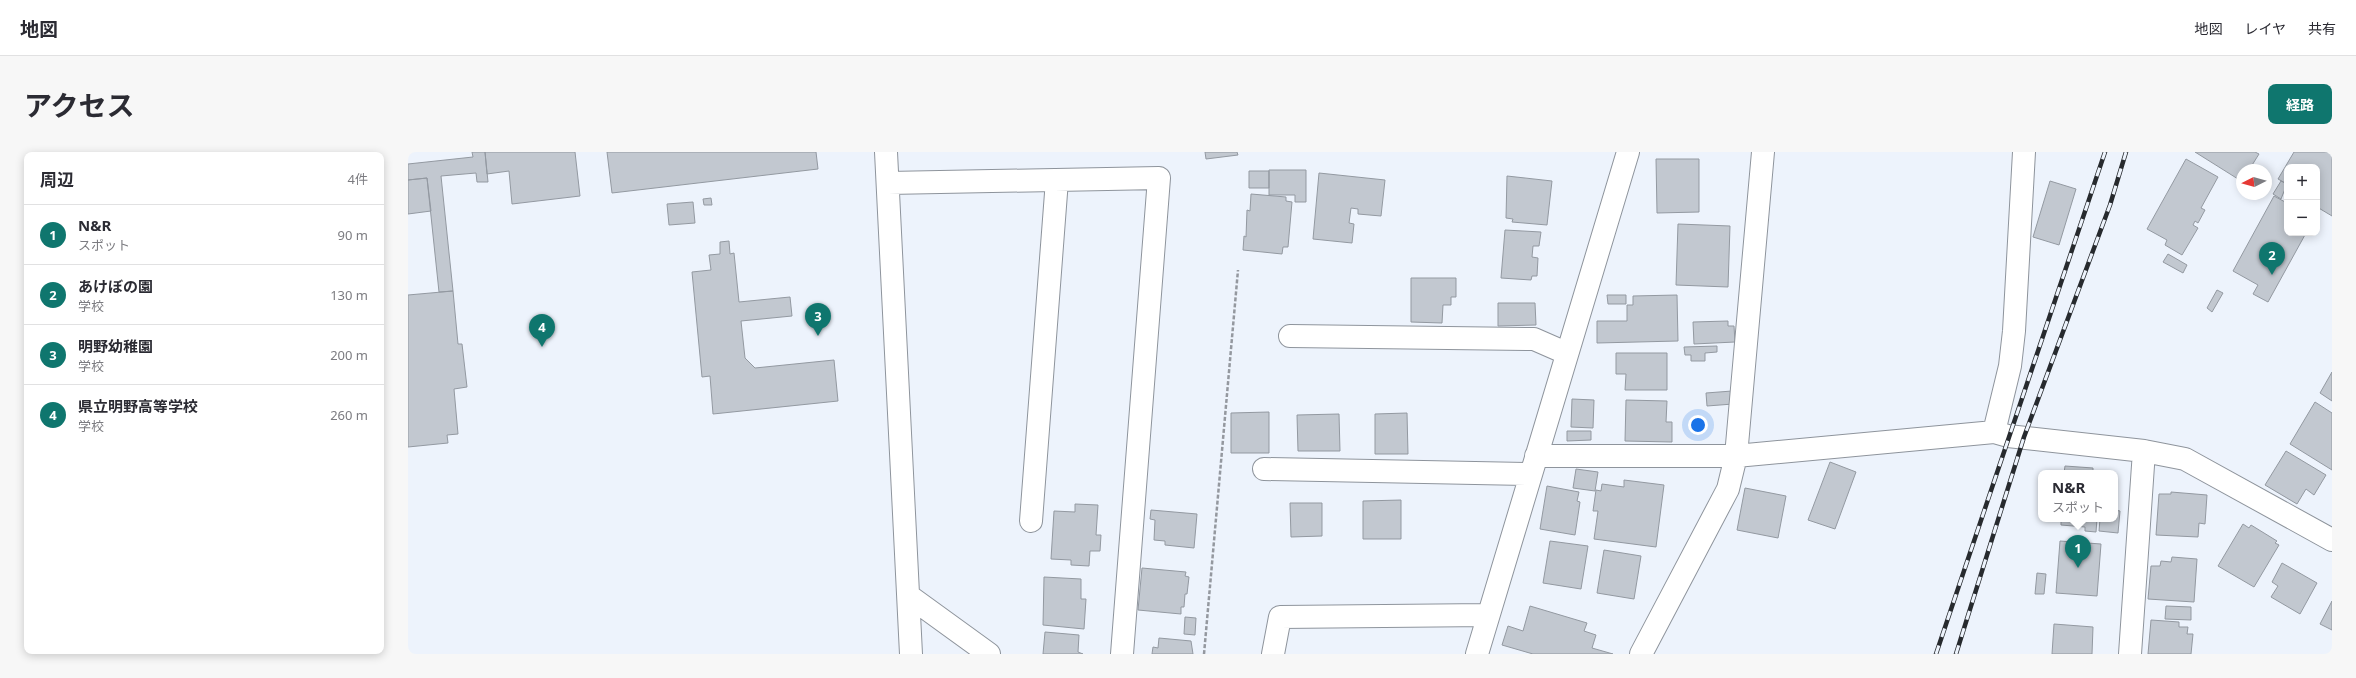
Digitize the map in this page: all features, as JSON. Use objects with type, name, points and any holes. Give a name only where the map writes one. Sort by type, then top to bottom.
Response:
[{"type":"street","points":[[886,152],[911,654]]},
{"type":"street","points":[[1477,654],[1566,353],[1628,152]]},
{"type":"street","points":[[1641,654],[1728,489],[1736,456],[1763,152]]},
{"type":"street","points":[[1994,432],[2010,366],[2014,332],[2024,152]]},
{"type":"street","points":[[888,183],[1159,178],[1122,654]]},
{"type":"street","points":[[1031,521],[1057,180]]},
{"type":"street","points":[[1290,336],[1534,339],[1566,353]]},
{"type":"street","points":[[1264,469],[1533,465],[1736,456],[1994,432],[2008,436],[2144,451],[2185,459],[2330,536]]},
{"type":"street","points":[[2130,654],[2144,451]]},
{"type":"street","points":[[909,596],[989,654]]},
{"type":"street","points":[[1273,654],[1280,617],[1488,615]]},
{"type":"path","points":[[1204,654],[1238,270]]},
{"type":"building","points":[[472,152],[485,152],[488,182],[477,182],[476,173],[441,176],[453,291],[439,292],[427,178],[408,180],[408,164],[473,157]]},
{"type":"building","points":[[485,152],[575,152],[580,196],[512,204],[509,171],[487,174]]},
{"type":"building","points":[[607,152],[816,152],[818,169],[612,193]]},
{"type":"building","points":[[1205,152],[1237,152],[1238,155],[1206,159]]},
{"type":"building","points":[[2195,152],[2255,152],[2259,154],[2253,164],[2236,164],[2236,178]]},
{"type":"building","points":[[2294,152],[2332,152],[2332,216],[2320,209],[2320,164],[2287,164]]},
{"type":"building","points":[[1656,159],[1699,159],[1699,212],[1657,213]]},
{"type":"building","points":[[2186,159],[2218,177],[2201,208],[2205,210],[2198,223],[2195,221],[2193,225],[2198,228],[2182,255],[2165,245],[2167,240],[2147,229]]},
{"type":"building","points":[[2284,169],[2284,182],[2278,179]]},
{"type":"building","points":[[1269,170],[1306,170],[1306,202],[1295,202],[1295,195],[1269,195]]},
{"type":"building","points":[[1249,171],[1269,171],[1269,188],[1249,188]]},
{"type":"building","points":[[1319,173],[1385,180],[1381,216],[1358,214],[1358,209],[1351,208],[1349,223],[1354,224],[1352,243],[1313,239]]},
{"type":"building","points":[[1507,176],[1552,181],[1547,225],[1512,222],[1513,219],[1506,218]]},
{"type":"building","points":[[427,178],[431,211],[408,214],[408,180]]},
{"type":"building","points":[[2050,181],[2076,189],[2059,245],[2033,237]]},
{"type":"building","points":[[2281,181],[2284,182],[2284,192],[2281,199],[2273,194]]},
{"type":"building","points":[[1251,194],[1286,197],[1286,201],[1292,202],[1288,247],[1283,247],[1282,254],[1243,250],[1244,236],[1246,237],[1247,210],[1250,211]]},
{"type":"building","points":[[2274,196],[2284,201],[2284,236],[2304,236],[2268,302],[2253,294],[2258,285],[2233,271]]},
{"type":"building","points":[[711,198],[712,205],[704,205],[703,199]]},
{"type":"building","points":[[693,202],[695,223],[669,225],[667,204]]},
{"type":"building","points":[[1678,224],[1730,226],[1728,287],[1676,285]]},
{"type":"building","points":[[1505,230],[1541,232],[1539,246],[1533,246],[1532,257],[1538,258],[1537,276],[1532,276],[1531,280],[1501,278]]},
{"type":"building","points":[[729,241],[730,254],[734,253],[739,302],[790,297],[792,316],[741,321],[745,358],[755,368],[834,360],[838,401],[713,414],[710,376],[702,377],[692,272],[711,270],[709,255],[720,254],[720,242]]},
{"type":"building","points":[[2168,254],[2187,265],[2183,273],[2163,262]]},
{"type":"building","points":[[1411,278],[1456,278],[1456,297],[1451,297],[1451,305],[1443,305],[1442,323],[1411,322]]},
{"type":"building","points":[[2217,290],[2223,293],[2212,312],[2207,308]]},
{"type":"building","points":[[453,291],[458,344],[462,344],[467,387],[454,389],[458,434],[447,435],[448,443],[408,447],[408,295]]},
{"type":"building","points":[[1607,295],[1626,295],[1626,304],[1608,304]]},
{"type":"building","points":[[1677,295],[1678,341],[1597,343],[1597,321],[1627,321],[1627,305],[1633,305],[1633,296]]},
{"type":"building","points":[[1498,303],[1535,303],[1536,325],[1498,326]]},
{"type":"building","points":[[1728,321],[1728,326],[1734,326],[1735,342],[1694,344],[1693,322]]},
{"type":"building","points":[[1717,346],[1717,352],[1705,353],[1705,361],[1691,361],[1691,355],[1685,355],[1684,347]]},
{"type":"building","points":[[1616,353],[1667,353],[1667,390],[1625,390],[1626,374],[1616,374]]},
{"type":"building","points":[[2332,372],[2332,401],[2320,393]]},
{"type":"building","points":[[1732,391],[1733,404],[1707,406],[1706,393]]},
{"type":"building","points":[[1572,399],[1594,400],[1593,428],[1571,427]]},
{"type":"building","points":[[1626,400],[1667,401],[1666,422],[1672,422],[1672,442],[1625,441]]},
{"type":"building","points":[[2315,402],[2332,413],[2332,470],[2290,444]]},
{"type":"building","points":[[1269,412],[1269,453],[1231,453],[1231,413]]},
{"type":"building","points":[[1407,413],[1408,454],[1375,454],[1375,414]]},
{"type":"building","points":[[1339,414],[1340,451],[1298,451],[1297,415]]},
{"type":"building","points":[[1567,431],[1591,431],[1591,440],[1567,441]]},
{"type":"building","points":[[2286,451],[2326,475],[2314,495],[2306,489],[2297,504],[2265,485]]},
{"type":"building","points":[[1830,462],[1856,472],[1835,529],[1808,520]]},
{"type":"building","points":[[2065,466],[2093,468],[2093,470],[2064,470]]},
{"type":"building","points":[[1576,469],[1598,472],[1595,491],[1573,488]]},
{"type":"building","points":[[1624,480],[1664,485],[1656,547],[1594,539],[1598,511],[1593,511],[1596,490],[1601,491],[1602,484],[1624,487]]},
{"type":"building","points":[[1547,486],[1579,492],[1577,501],[1580,502],[1575,535],[1540,529]]},
{"type":"building","points":[[1745,488],[1786,496],[1778,538],[1737,530]]},
{"type":"building","points":[[2171,492],[2207,495],[2205,524],[2199,523],[2198,537],[2156,535],[2159,494],[2171,494]]},
{"type":"building","points":[[1401,500],[1401,539],[1363,539],[1363,501]]},
{"type":"building","points":[[1290,503],[1322,503],[1322,536],[1291,537]]},
{"type":"building","points":[[1075,504],[1098,505],[1096,535],[1101,535],[1100,551],[1090,551],[1089,566],[1071,565],[1071,560],[1051,559],[1054,511],[1075,512]]},
{"type":"building","points":[[1151,510],[1197,514],[1194,548],[1165,545],[1165,541],[1154,540],[1155,520],[1150,519]]},
{"type":"building","points":[[2118,511],[2120,511],[2118,533],[2099,531],[2100,522],[2118,522]]},
{"type":"building","points":[[2061,522],[2097,522],[2096,532],[2085,531],[2085,527],[2061,525]]},
{"type":"building","points":[[2243,524],[2249,528],[2251,525],[2277,541],[2275,543],[2279,545],[2254,587],[2218,566]]},
{"type":"building","points":[[1550,541],[1588,546],[1581,589],[1543,583]]},
{"type":"building","points":[[2060,541],[2101,544],[2097,596],[2056,593]]},
{"type":"building","points":[[1604,550],[1641,556],[1634,599],[1597,593]]},
{"type":"building","points":[[2172,557],[2197,559],[2194,602],[2148,599],[2151,566],[2160,566],[2161,561],[2171,562]]},
{"type":"building","points":[[2282,563],[2317,583],[2300,614],[2271,597],[2278,586],[2272,582]]},
{"type":"building","points":[[1142,568],[1186,572],[1185,576],[1189,577],[1187,594],[1185,594],[1184,607],[1181,607],[1181,614],[1138,610]]},
{"type":"building","points":[[2037,573],[2046,574],[2044,594],[2035,594]]},
{"type":"building","points":[[1044,577],[1081,579],[1081,599],[1086,599],[1084,629],[1043,625]]},
{"type":"building","points":[[2332,601],[2332,630],[2320,624]]},
{"type":"building","points":[[1530,606],[1587,623],[1584,631],[1596,635],[1592,648],[1613,654],[1533,654],[1502,645],[1508,626],[1523,631]]},
{"type":"building","points":[[2166,606],[2191,607],[2191,620],[2165,619]]},
{"type":"building","points":[[1185,617],[1196,618],[1195,635],[1184,634]]},
{"type":"building","points":[[2151,620],[2179,622],[2179,627],[2188,627],[2187,634],[2193,634],[2191,654],[2148,654]]},
{"type":"building","points":[[2054,624],[2093,627],[2092,654],[2052,654]]},
{"type":"building","points":[[1045,632],[1079,635],[1078,652],[1083,654],[1043,654]]},
{"type":"building","points":[[1159,638],[1191,641],[1193,654],[1152,654],[1153,647],[1158,648]]},
{"type":"railway","points":[[1936,654],[2105,152]]},
{"type":"railway","points":[[1956,654],[2024,437],[2110,205],[2126,152]]},
{"type":"place","name":"あけぼの園","points":[[2272,275]]},
{"type":"place","name":"明野幼稚園","points":[[818,336]]},
{"type":"place","name":"県立明野高等学校","points":[[542,347]]},
{"type":"place","name":"N&R","points":[[2078,568]]}]
